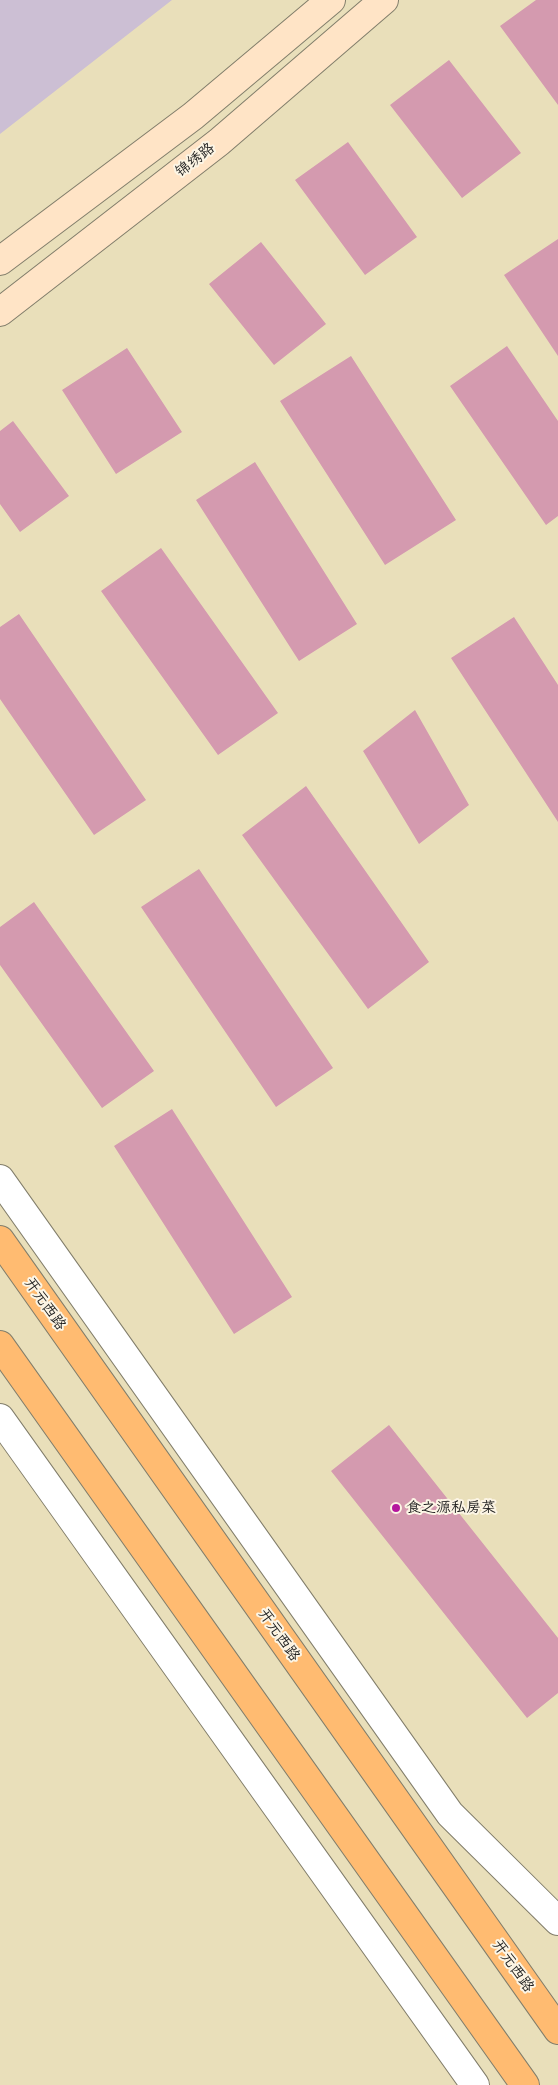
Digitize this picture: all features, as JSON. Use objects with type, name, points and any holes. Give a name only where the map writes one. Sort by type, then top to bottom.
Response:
[{"type":"main road","points":[[0,261],[193,116],[330,0]]},
{"type":"main road","name":"锦绣路","points":[[0,312],[219,142],[384,0]]},
{"type":"main road","name":"开元西路","points":[[0,1240],[558,2030]]},
{"type":"main road","points":[[0,1345],[525,2085]]},
{"type":"street","points":[[0,1179],[450,1814],[558,1921]]},
{"type":"street","points":[[0,1418],[475,2085]]},
{"type":"shaded area","points":[[0,0],[172,0],[0,134]]},
{"type":"building","points":[[536,0],[558,0],[558,105],[500,26]]},
{"type":"building","points":[[449,60],[521,153],[462,198],[390,105]]},
{"type":"building","points":[[348,142],[417,237],[365,275],[295,180]]},
{"type":"building","points":[[558,239],[558,356],[504,275]]},
{"type":"building","points":[[261,242],[326,324],[274,365],[209,284]]},
{"type":"building","points":[[507,346],[558,421],[558,516],[546,525],[450,386]]},
{"type":"building","points":[[127,348],[182,432],[116,474],[62,390]]},
{"type":"building","points":[[351,356],[456,520],[385,565],[280,401]]},
{"type":"building","points":[[13,421],[69,496],[20,532],[0,504],[0,431]]},
{"type":"building","points":[[255,462],[357,624],[299,661],[196,500]]},
{"type":"building","points":[[161,548],[278,713],[218,755],[101,591]]},
{"type":"building","points":[[19,614],[146,800],[94,835],[0,699],[0,627]]},
{"type":"building","points":[[514,617],[558,685],[558,822],[451,658]]},
{"type":"building","points":[[415,710],[469,805],[419,844],[363,751]]},
{"type":"building","points":[[306,786],[429,962],[368,1009],[242,835]]},
{"type":"building","points":[[199,869],[333,1068],[276,1107],[141,907]]},
{"type":"building","points":[[34,902],[154,1071],[102,1108],[0,965],[0,927]]},
{"type":"building","points":[[172,1109],[292,1297],[234,1334],[114,1146]]},
{"type":"building","points":[[389,1425],[558,1638],[558,1693],[527,1718],[331,1471]]},
{"type":"place","name":"食之源私房菜","points":[[396,1508]]}]
